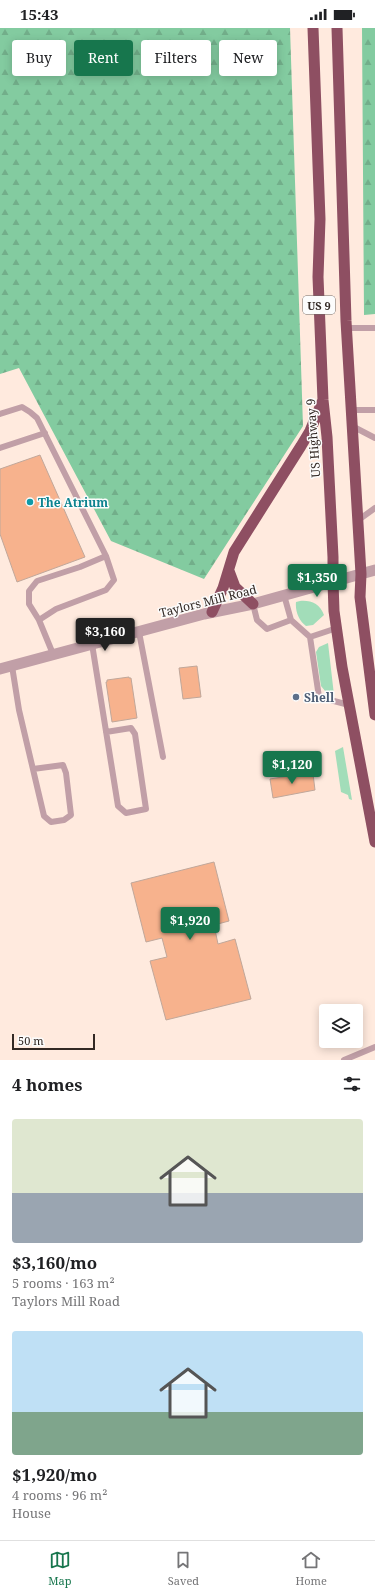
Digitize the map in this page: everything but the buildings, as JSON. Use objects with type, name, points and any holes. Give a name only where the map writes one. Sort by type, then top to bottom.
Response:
[{"type":"highway","name":"US Highway 9","points":[[313,28],[320,219],[318,277],[323,400],[327,437],[333,557],[333,582],[337,628],[349,705],[375,842]]},
{"type":"highway","name":"US 9","points":[[337,28],[346,328],[361,574],[360,598],[375,715]]},
{"type":"highway","points":[[212,612],[223,588],[234,552],[301,446],[310,430],[323,400]]},
{"type":"highway","points":[[228,571],[235,587],[253,604]]},
{"type":"street","name":"Taylors Mill Road","points":[[0,669],[212,612],[253,604],[375,570]]},
{"type":"lane","points":[[346,328],[373,329],[375,336]]},
{"type":"lane","points":[[0,414],[22,407],[37,418],[106,556],[114,580],[106,590],[56,609],[39,620]]},
{"type":"lane","points":[[351,410],[375,410]]},
{"type":"lane","points":[[352,426],[375,438]]},
{"type":"lane","points":[[0,448],[45,432]]},
{"type":"lane","points":[[358,521],[375,508]]},
{"type":"lane","points":[[53,654],[39,620],[29,604],[29,591],[37,581],[80,567],[106,556]]},
{"type":"lane","points":[[284,595],[291,620],[310,637],[319,697],[349,705]]},
{"type":"lane","points":[[253,604],[257,620],[267,629],[291,620]]},
{"type":"lane","points":[[310,637],[337,628]]},
{"type":"lane","points":[[139,632],[163,757]]},
{"type":"lane","points":[[92,644],[106,732],[118,806],[126,813],[146,808],[135,734],[131,728],[106,732]]},
{"type":"lane","points":[[12,666],[19,710],[44,816],[51,822],[64,820],[71,815],[66,773],[63,765],[33,769]]},
{"type":"lane","points":[[344,1060],[375,1046]]},
{"type":"green space","points":[[0,28],[290,28],[303,426],[204,579],[111,541],[19,368],[0,374]]},
{"type":"green space","points":[[362,28],[375,28],[375,314],[364,315]]},
{"type":"green space","points":[[308,601],[318,605],[324,615],[313,625],[306,626],[299,619],[297,612],[296,602]]},
{"type":"green space","points":[[328,643],[334,695],[326,692],[321,686],[316,652],[319,647]]},
{"type":"green space","points":[[343,747],[352,800],[349,799],[348,795],[341,792],[335,751]]},
{"type":"place","name":"The Atrium","points":[[30,502]]},
{"type":"place","name":"Shell","points":[[296,697]]}]
